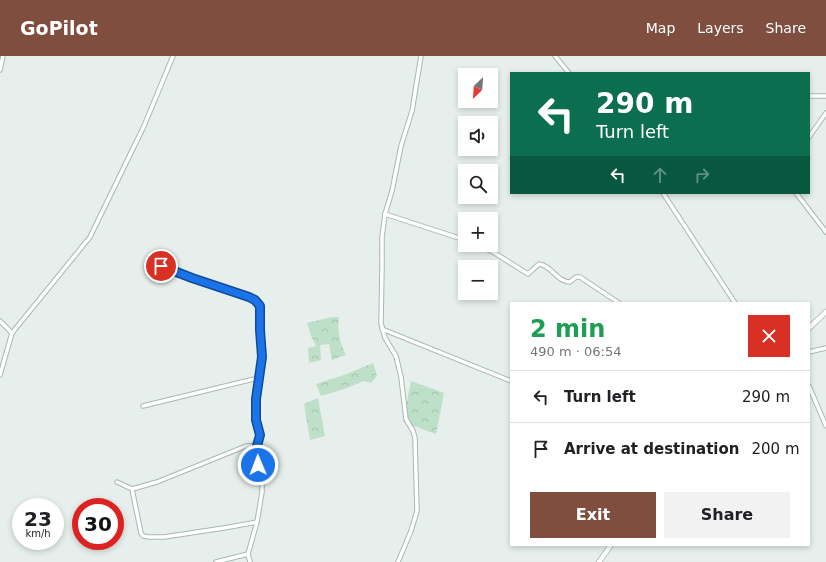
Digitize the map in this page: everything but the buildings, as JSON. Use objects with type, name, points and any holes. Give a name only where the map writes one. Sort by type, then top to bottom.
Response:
[{"type":"street","points":[[0,70],[3,56]]},
{"type":"street","points":[[0,375],[12,333],[90,237],[144,126],[173,56]]},
{"type":"street","points":[[398,562],[411,531],[417,510],[415,438],[406,419],[401,377],[396,356],[385,338],[380,323],[382,237],[385,214],[392,191],[401,146],[412,111],[421,56]]},
{"type":"street","points":[[555,56],[568,72]]},
{"type":"street","points":[[810,96],[826,96]]},
{"type":"street","points":[[810,136],[826,113]]},
{"type":"street","points":[[664,194],[734,302]]},
{"type":"street","points":[[797,194],[826,232]]},
{"type":"street","points":[[385,214],[458,238]]},
{"type":"street","points":[[493,252],[528,274],[538,264],[548,268],[560,278],[568,282],[578,276],[617,302]]},
{"type":"street","points":[[161,266],[255,300],[260,306],[262,357],[258,378],[256,420],[260,435],[257,446],[262,492],[257,522],[248,554],[250,562]]},
{"type":"street","points":[[810,327],[826,312]]},
{"type":"street","points":[[0,321],[12,333]]},
{"type":"street","points":[[382,329],[510,381]]},
{"type":"street","points":[[810,352],[826,348]]},
{"type":"street","points":[[143,406],[258,378]]},
{"type":"street","points":[[810,388],[826,426]]},
{"type":"street","points":[[117,482],[132,490],[157,482],[246,446],[257,446]]},
{"type":"street","points":[[132,490],[141,533],[146,537],[152,538],[257,522]]},
{"type":"street","points":[[599,562],[610,546]]},
{"type":"street","points":[[216,562],[248,554]]},
{"type":"green space","points":[[332,317],[339,317],[338,327],[342,346],[346,355],[332,360],[329,344],[320,345],[321,360],[309,363],[308,348],[316,346],[307,323]]},
{"type":"green space","points":[[373,363],[377,376],[371,383],[364,381],[321,396],[316,384],[344,375]]},
{"type":"green space","points":[[411,381],[444,393],[436,434],[403,422]]},
{"type":"green space","points":[[318,398],[325,436],[310,440],[304,404]]},
{"type":"route","points":[[161,266],[249,297],[255,300],[260,306],[262,366],[258,378],[256,399],[256,420],[260,435],[257,446],[258,465]]}]
